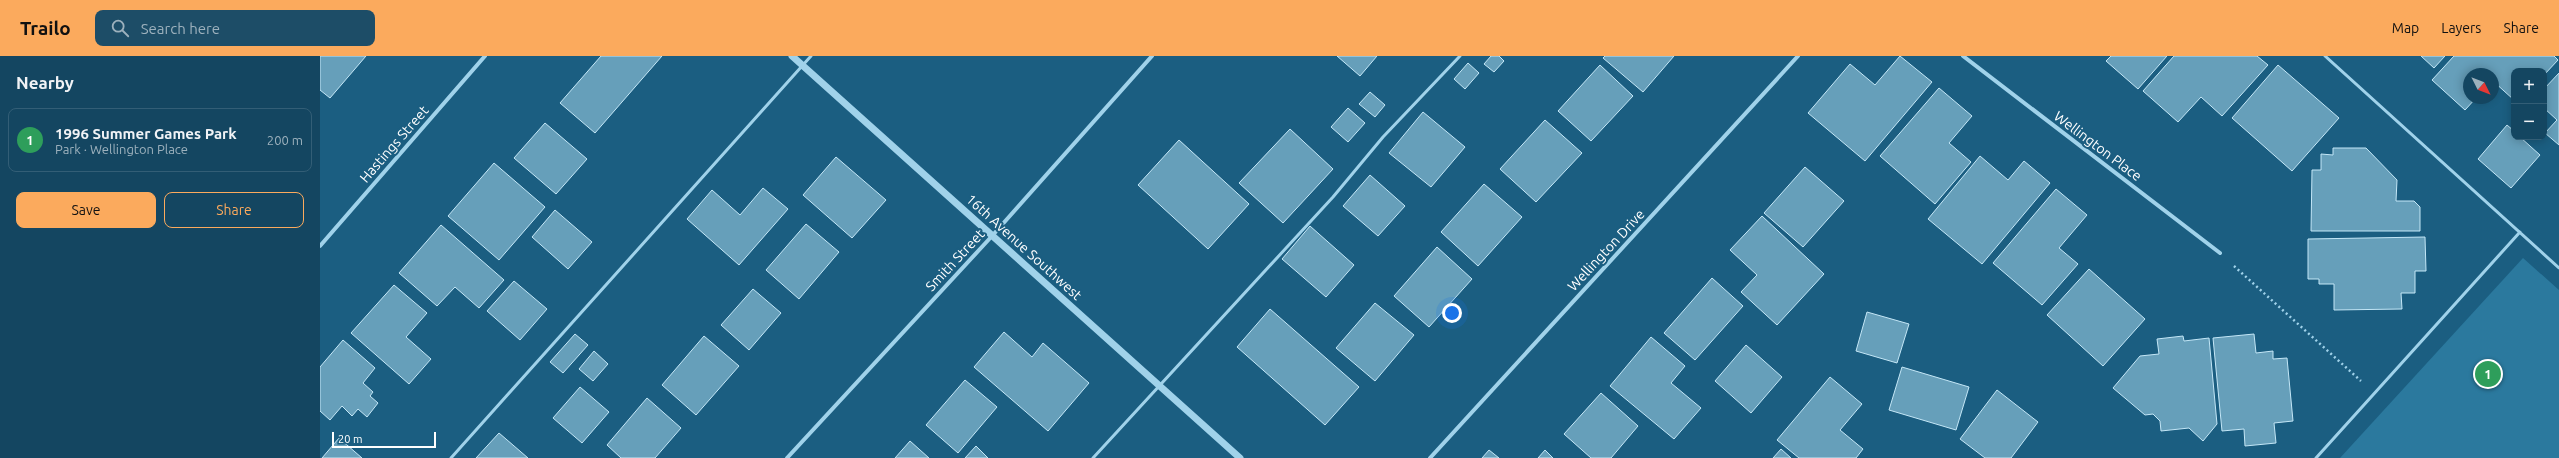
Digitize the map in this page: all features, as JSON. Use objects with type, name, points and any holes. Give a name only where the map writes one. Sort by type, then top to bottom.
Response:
[{"type":"street","name":"Hastings Street","points":[[320,246],[485,56]]},
{"type":"street","name":"16th Avenue Southwest","points":[[792,56],[1240,458]]},
{"type":"street","name":"Smith Street","points":[[787,458],[992,236],[1152,56]]},
{"type":"street","name":"Wellington Drive","points":[[1430,458],[1798,56]]},
{"type":"street","name":"Wellington Place","points":[[1963,56],[2220,253]]},
{"type":"lane","points":[[452,458],[811,56]]},
{"type":"lane","points":[[1093,458],[1158,385],[1333,197],[1383,137],[1460,56]]},
{"type":"lane","points":[[2325,56],[2559,268]]},
{"type":"lane","points":[[2316,458],[2520,232]]},
{"type":"path","points":[[2220,253],[2375,394]]},
{"type":"shaded area","points":[[2523,258],[2559,290],[2559,458],[2340,458]]},
{"type":"building","points":[[320,56],[366,56],[330,98],[320,90]]},
{"type":"building","points":[[601,56],[662,56],[595,133],[560,103]]},
{"type":"building","points":[[1337,56],[1377,56],[1360,76]]},
{"type":"building","points":[[1491,56],[1499,56],[1504,61],[1494,72],[1484,64]]},
{"type":"building","points":[[1605,56],[1674,56],[1643,92],[1603,58]]},
{"type":"building","points":[[1900,56],[1932,82],[1865,161],[1808,113],[1850,64],[1875,85]]},
{"type":"building","points":[[2111,56],[2167,56],[2138,89],[2106,61]]},
{"type":"building","points":[[2174,56],[2257,56],[2268,65],[2222,116],[2201,97],[2178,122],[2143,91]]},
{"type":"building","points":[[2421,56],[2445,56],[2434,68]]},
{"type":"building","points":[[2454,56],[2554,56],[2558,60],[2547,72],[2547,68],[2511,68],[2511,97],[2499,86],[2499,68],[2463,68],[2463,104],[2470,104],[2465,110],[2432,80]]},
{"type":"building","points":[[1468,63],[1479,73],[1465,89],[1454,79]]},
{"type":"building","points":[[1600,65],[1633,96],[1591,141],[1558,111]]},
{"type":"building","points":[[2278,65],[2339,118],[2292,171],[2232,118]]},
{"type":"building","points":[[2559,73],[2559,145],[2547,135],[2547,131],[2557,120],[2547,111],[2547,86]]},
{"type":"building","points":[[1939,88],[1972,116],[1949,143],[1971,162],[1935,204],[1880,156]]},
{"type":"building","points":[[1370,92],[1385,105],[1375,117],[1359,104]]},
{"type":"building","points":[[1348,108],[1365,123],[1348,142],[1331,127]]},
{"type":"building","points":[[1423,112],[1465,147],[1431,187],[1389,153]]},
{"type":"building","points":[[1545,120],[1582,153],[1536,202],[1500,169]]},
{"type":"building","points":[[545,123],[587,159],[556,194],[514,158]]},
{"type":"building","points":[[2507,125],[2511,128],[2511,140],[2523,140],[2540,155],[2511,188],[2478,159]]},
{"type":"building","points":[[1290,129],[1333,169],[1283,223],[1239,183]]},
{"type":"building","points":[[1179,140],[1249,204],[1208,249],[1138,185]]},
{"type":"building","points":[[2333,148],[2366,148],[2397,180],[2396,201],[2414,201],[2420,207],[2420,231],[2311,231],[2312,170],[2321,170],[2321,154],[2333,155]]},
{"type":"building","points":[[1980,156],[2008,180],[2024,161],[2050,183],[1982,264],[1928,219]]},
{"type":"building","points":[[836,157],[886,200],[852,238],[803,195]]},
{"type":"building","points":[[494,163],[545,207],[499,260],[448,216]]},
{"type":"building","points":[[1805,167],[1844,201],[1803,247],[1764,213]]},
{"type":"building","points":[[1370,175],[1405,206],[1378,236],[1343,206]]},
{"type":"building","points":[[1484,184],[1522,217],[1478,266],[1441,232]]},
{"type":"building","points":[[763,188],[788,209],[739,265],[687,219],[712,190],[740,215]]},
{"type":"building","points":[[2056,189],[2087,215],[2059,248],[2078,264],[2042,305],[1993,263]]},
{"type":"building","points":[[555,210],[592,242],[568,269],[532,237]]},
{"type":"building","points":[[1762,216],[1824,274],[1777,325],[1741,292],[1757,275],[1730,250]]},
{"type":"building","points":[[806,224],[839,252],[799,299],[766,270]]},
{"type":"building","points":[[441,225],[504,280],[479,308],[455,287],[437,306],[399,273]]},
{"type":"building","points":[[1310,226],[1354,265],[1326,297],[1282,259]]},
{"type":"building","points":[[2425,237],[2426,271],[2415,271],[2415,293],[2401,293],[2402,309],[2334,310],[2334,284],[2319,284],[2319,279],[2308,279],[2308,239]]},
{"type":"building","points":[[1437,247],[1472,279],[1429,327],[1394,296]]},
{"type":"building","points":[[2089,269],[2145,319],[2103,366],[2047,315]]},
{"type":"building","points":[[1712,278],[1743,306],[1695,360],[1664,333]]},
{"type":"building","points":[[514,281],[547,309],[520,340],[487,311]]},
{"type":"building","points":[[394,285],[427,313],[406,337],[431,359],[409,384],[351,333]]},
{"type":"building","points":[[753,289],[781,313],[749,350],[721,325]]},
{"type":"building","points":[[1375,303],[1414,335],[1375,381],[1336,348]]},
{"type":"building","points":[[1270,309],[1359,387],[1325,425],[1237,347]]},
{"type":"building","points":[[1867,312],[1909,324],[1897,363],[1856,351]]},
{"type":"building","points":[[1004,332],[1032,357],[1043,343],[1089,383],[1048,431],[974,367]]},
{"type":"building","points":[[575,334],[588,345],[563,373],[550,362]]},
{"type":"building","points":[[2254,334],[2256,353],[2273,351],[2273,359],[2287,358],[2293,421],[2274,423],[2276,443],[2245,446],[2244,429],[2222,431],[2213,338]]},
{"type":"building","points":[[704,336],[739,366],[696,415],[662,385]]},
{"type":"building","points":[[2183,336],[2184,341],[2209,338],[2217,424],[2203,441],[2189,428],[2161,431],[2160,421],[2153,414],[2145,415],[2113,388],[2140,356],[2159,354],[2157,339]]},
{"type":"building","points":[[1651,337],[1685,366],[1671,383],[1701,408],[1674,439],[1610,386]]},
{"type":"building","points":[[343,340],[375,368],[363,383],[373,392],[370,396],[378,403],[367,417],[358,409],[352,416],[342,406],[330,420],[320,411],[320,367]]},
{"type":"building","points":[[1746,345],[1782,377],[1751,413],[1715,381]]},
{"type":"building","points":[[594,351],[608,364],[593,381],[579,369]]},
{"type":"building","points":[[1902,367],[1969,387],[1956,430],[1889,410]]},
{"type":"building","points":[[1830,377],[1862,404],[1840,430],[1863,449],[1856,458],[1799,458],[1777,440]]},
{"type":"building","points":[[965,380],[997,407],[958,453],[926,425]]},
{"type":"building","points":[[580,387],[609,412],[582,443],[553,418]]},
{"type":"building","points":[[1997,390],[2038,422],[2011,458],[1985,458],[1960,439]]},
{"type":"building","points":[[1601,393],[1638,426],[1611,458],[1591,458],[1564,434]]},
{"type":"building","points":[[647,398],[681,428],[655,458],[621,458],[607,445]]},
{"type":"building","points":[[499,433],[528,458],[476,458]]},
{"type":"building","points":[[339,438],[362,458],[322,458]]},
{"type":"building","points":[[910,441],[929,458],[895,458]]},
{"type":"building","points":[[976,446],[988,458],[965,458]]},
{"type":"building","points":[[1781,449],[1791,458],[1773,458]]},
{"type":"building","points":[[1489,450],[1499,458],[1482,458]]},
{"type":"building","points":[[1545,450],[1553,458],[1538,458]]},
{"type":"place","name":"1996 Summer Games Park","points":[[2488,374]]}]
